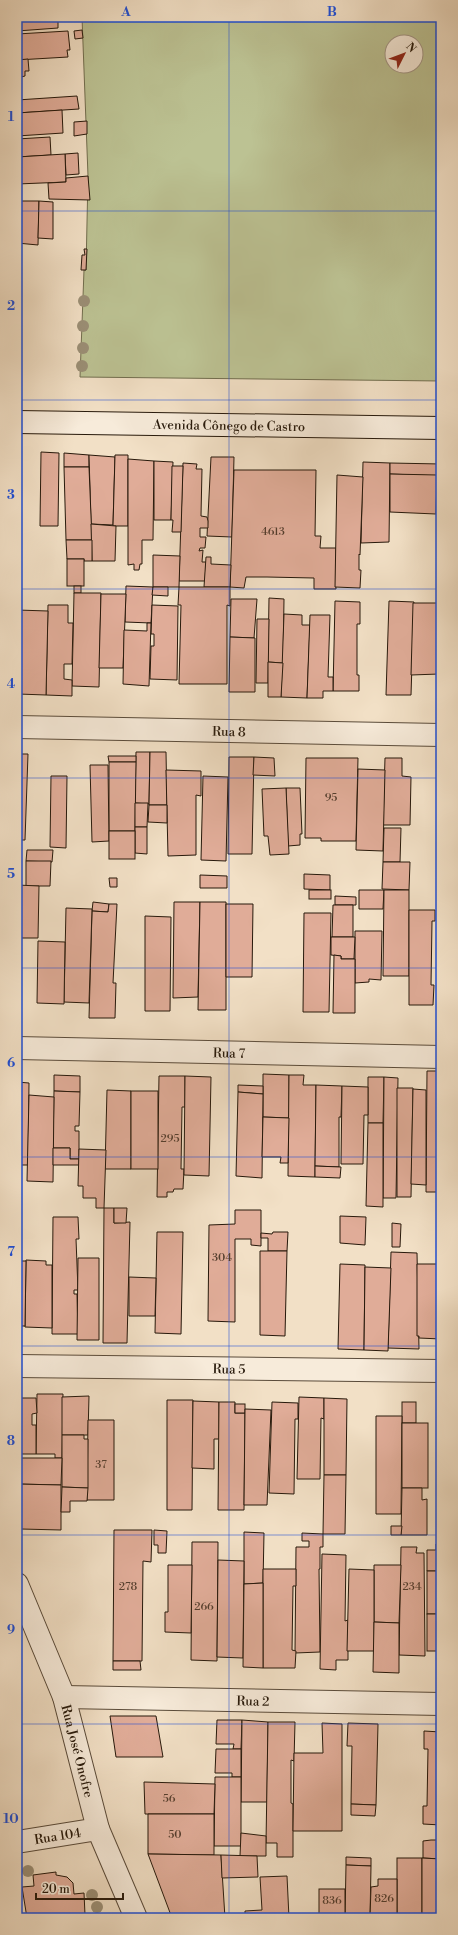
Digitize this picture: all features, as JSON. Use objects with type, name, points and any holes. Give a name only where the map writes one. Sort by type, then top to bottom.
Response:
[{"type":"street","name":"Avenida Cônego de Castro","points":[[17,422],[441,428]]},
{"type":"street","name":"Rua 8","points":[[17,727],[441,735]]},
{"type":"street","name":"Rua 7","points":[[17,1048],[441,1057]]},
{"type":"street","name":"Rua 5","points":[[17,1366],[441,1371]]},
{"type":"street","name":"Rua José Onofre","points":[[17,1584],[64,1697],[98,1829],[136,1918]]},
{"type":"street","name":"Rua 2","points":[[64,1697],[441,1704]]},
{"type":"street","name":"Rua 104","points":[[17,1842],[98,1829]]},
{"type":"green space","points":[[82,17],[441,17],[441,381],[80,377],[84,270],[86,270],[88,176]]},
{"type":"building","points":[[17,17],[58,17],[58,28],[17,31]]},
{"type":"building","points":[[82,30],[83,38],[75,39],[74,31]]},
{"type":"building","points":[[68,31],[70,50],[67,50],[68,57],[17,60],[17,34]]},
{"type":"building","points":[[28,59],[29,71],[25,71],[25,76],[21,77],[21,80],[17,80],[17,60]]},
{"type":"building","points":[[77,96],[79,109],[17,113],[17,100]]},
{"type":"building","points":[[62,110],[63,133],[17,136],[17,113]]},
{"type":"building","points":[[87,121],[87,134],[74,136],[74,122]]},
{"type":"building","points":[[50,137],[51,155],[17,157],[17,139]]},
{"type":"building","points":[[78,153],[79,174],[66,175],[65,154]]},
{"type":"building","points":[[65,154],[66,182],[17,184],[17,157]]},
{"type":"building","points":[[88,176],[90,200],[49,199],[48,183],[66,182],[66,178]]},
{"type":"building","points":[[17,201],[39,201],[38,245],[17,243]]},
{"type":"building","points":[[39,201],[53,202],[53,239],[38,238]]},
{"type":"building","points":[[84,249],[87,249],[86,270],[81,270],[82,255],[85,255]]},
{"type":"building","points":[[41,452],[59,453],[58,526],[40,526]]},
{"type":"building","points":[[64,453],[89,455],[89,467],[64,467]]},
{"type":"building","points":[[89,455],[115,457],[113,525],[91,524]]},
{"type":"building","points":[[115,455],[128,455],[128,526],[113,526]]},
{"type":"building","points":[[211,457],[234,457],[232,537],[207,536]]},
{"type":"building","points":[[128,459],[154,461],[153,540],[142,540],[142,564],[140,564],[139,570],[134,570],[134,564],[128,565]]},
{"type":"building","points":[[154,461],[173,462],[171,520],[154,520]]},
{"type":"building","points":[[363,462],[390,463],[389,542],[361,543]]},
{"type":"building","points":[[183,463],[197,464],[196,469],[202,469],[201,516],[207,517],[208,528],[200,528],[200,537],[206,537],[205,548],[200,548],[199,551],[203,550],[202,562],[206,562],[205,581],[179,581]]},
{"type":"building","points":[[390,463],[441,464],[441,476],[390,474]]},
{"type":"building","points":[[172,466],[183,466],[181,532],[172,532]]},
{"type":"building","points":[[64,467],[89,467],[92,540],[66,540]]},
{"type":"building","points":[[234,470],[316,470],[315,536],[321,536],[320,548],[336,548],[336,589],[314,589],[314,578],[267,577],[246,577],[244,588],[230,587]]},
{"type":"building","points":[[390,474],[437,475],[436,514],[390,512]]},
{"type":"building","points":[[337,475],[363,477],[360,555],[359,554],[359,570],[361,570],[360,588],[335,587]]},
{"type":"building","points":[[91,524],[116,526],[115,561],[92,561]]},
{"type":"building","points":[[66,540],[92,540],[92,561],[84,561],[84,559],[67,559]]},
{"type":"building","points":[[153,555],[180,556],[179,587],[153,587]]},
{"type":"building","points":[[206,557],[211,557],[211,564],[231,565],[230,587],[204,587]]},
{"type":"building","points":[[67,559],[84,559],[84,586],[67,586]]},
{"type":"building","points":[[74,586],[81,586],[81,593],[74,593]]},
{"type":"building","points":[[126,586],[153,587],[151,623],[125,622]]},
{"type":"building","points":[[153,587],[168,587],[168,596],[152,595]]},
{"type":"building","points":[[179,587],[230,587],[230,606],[227,605],[227,684],[179,684],[181,605],[178,605]]},
{"type":"building","points":[[74,593],[101,593],[99,687],[72,686]]},
{"type":"building","points":[[101,594],[126,594],[123,668],[99,668]]},
{"type":"building","points":[[269,598],[284,599],[283,663],[268,662]]},
{"type":"building","points":[[231,599],[257,599],[254,638],[230,637]]},
{"type":"building","points":[[335,601],[360,602],[360,624],[357,624],[357,675],[359,675],[359,691],[333,691]]},
{"type":"building","points":[[389,601],[414,602],[411,695],[386,695]]},
{"type":"building","points":[[413,603],[440,603],[439,674],[411,675]]},
{"type":"building","points":[[48,605],[68,605],[68,623],[73,623],[72,664],[64,664],[64,679],[72,680],[72,696],[46,695]]},
{"type":"building","points":[[152,605],[178,606],[177,680],[150,679],[151,646],[154,646],[154,634],[151,634]]},
{"type":"building","points":[[439,606],[441,606],[441,691],[439,691]]},
{"type":"building","points":[[17,610],[48,611],[46,695],[18,694]]},
{"type":"building","points":[[284,614],[302,615],[302,625],[310,625],[307,698],[281,697]]},
{"type":"building","points":[[310,615],[330,615],[328,677],[333,677],[333,691],[323,691],[323,698],[307,698]]},
{"type":"building","points":[[257,619],[269,619],[268,683],[256,683]]},
{"type":"building","points":[[147,623],[151,623],[149,686],[123,684],[124,630],[147,631]]},
{"type":"building","points":[[230,637],[255,638],[255,692],[229,692]]},
{"type":"building","points":[[268,662],[283,663],[281,697],[268,697]]},
{"type":"building","points":[[136,752],[150,752],[149,804],[135,803]]},
{"type":"building","points":[[150,752],[166,752],[167,805],[149,805]]},
{"type":"building","points":[[17,754],[28,754],[25,840],[17,840]]},
{"type":"building","points":[[108,756],[136,756],[136,762],[109,762]]},
{"type":"building","points":[[229,757],[254,757],[252,854],[228,854]]},
{"type":"building","points":[[254,757],[274,758],[275,776],[253,775]]},
{"type":"building","points":[[306,758],[358,758],[356,841],[321,841],[321,838],[305,838]]},
{"type":"building","points":[[385,758],[402,758],[402,776],[411,777],[410,825],[383,825]]},
{"type":"building","points":[[109,762],[136,762],[135,831],[109,831]]},
{"type":"building","points":[[90,765],[108,765],[109,841],[92,842]]},
{"type":"building","points":[[358,769],[385,770],[383,851],[356,850]]},
{"type":"building","points":[[166,770],[201,771],[201,796],[196,795],[196,855],[168,856]]},
{"type":"building","points":[[51,776],[67,776],[66,848],[50,847]]},
{"type":"building","points":[[203,776],[228,777],[226,861],[201,860]]},
{"type":"building","points":[[286,788],[300,788],[302,834],[300,834],[300,845],[288,846]]},
{"type":"building","points":[[286,788],[289,854],[270,855],[268,836],[264,836],[262,789]]},
{"type":"building","points":[[135,803],[148,803],[147,827],[135,827]]},
{"type":"building","points":[[149,805],[167,805],[167,823],[148,822]]},
{"type":"building","points":[[135,827],[147,827],[147,854],[135,853]]},
{"type":"building","points":[[384,828],[401,828],[400,862],[383,862]]},
{"type":"building","points":[[109,831],[135,831],[135,859],[109,859]]},
{"type":"building","points":[[27,850],[53,850],[52,862],[26,861]]},
{"type":"building","points":[[26,861],[51,861],[50,886],[26,886]]},
{"type":"building","points":[[383,862],[410,862],[409,890],[382,889]]},
{"type":"building","points":[[304,874],[330,875],[330,890],[304,889]]},
{"type":"building","points":[[200,875],[227,876],[227,888],[200,888]]},
{"type":"building","points":[[109,878],[117,878],[117,887],[110,887]]},
{"type":"building","points":[[17,885],[39,886],[38,938],[17,938]]},
{"type":"building","points":[[309,890],[331,890],[331,899],[309,899]]},
{"type":"building","points":[[359,890],[384,890],[383,909],[359,909]]},
{"type":"building","points":[[384,890],[409,890],[409,976],[383,976]]},
{"type":"building","points":[[335,896],[356,897],[356,905],[335,905]]},
{"type":"building","points":[[93,902],[109,904],[108,912],[92,911]]},
{"type":"building","points":[[174,902],[200,902],[198,997],[173,998]]},
{"type":"building","points":[[200,902],[226,902],[226,1010],[198,1010]]},
{"type":"building","points":[[109,904],[117,904],[113,983],[116,983],[115,1018],[89,1018],[92,911],[108,912]]},
{"type":"building","points":[[226,904],[253,904],[252,977],[226,977]]},
{"type":"building","points":[[333,905],[353,905],[353,937],[332,937]]},
{"type":"building","points":[[66,908],[92,909],[89,1003],[64,1002]]},
{"type":"building","points":[[409,910],[435,910],[435,921],[432,921],[431,985],[434,985],[433,1005],[409,1005]]},
{"type":"building","points":[[304,913],[331,913],[329,1012],[303,1012]]},
{"type":"building","points":[[145,916],[171,917],[170,1011],[145,1011]]},
{"type":"building","points":[[355,931],[382,931],[381,980],[369,979],[369,982],[355,983]]},
{"type":"building","points":[[331,937],[355,937],[354,959],[341,959],[341,956],[331,955]]},
{"type":"building","points":[[38,941],[65,942],[64,1004],[37,1003]]},
{"type":"building","points":[[334,955],[341,956],[341,959],[355,959],[355,1013],[333,1013]]},
{"type":"building","points":[[427,1071],[441,1071],[440,1192],[426,1192]]},
{"type":"building","points":[[263,1074],[289,1075],[289,1118],[263,1117]]},
{"type":"building","points":[[54,1075],[80,1076],[80,1092],[54,1091]]},
{"type":"building","points":[[289,1075],[304,1075],[303,1085],[316,1085],[315,1177],[288,1176]]},
{"type":"building","points":[[159,1076],[185,1076],[185,1107],[182,1107],[181,1169],[184,1169],[183,1189],[174,1189],[173,1192],[167,1192],[167,1197],[157,1197]]},
{"type":"building","points":[[185,1076],[211,1077],[209,1176],[184,1175]]},
{"type":"building","points":[[368,1077],[384,1077],[383,1123],[368,1123]]},
{"type":"building","points":[[384,1077],[398,1078],[396,1198],[383,1198]]},
{"type":"building","points":[[17,1082],[29,1083],[28,1165],[17,1165]]},
{"type":"building","points":[[238,1085],[263,1086],[263,1094],[238,1092]]},
{"type":"building","points":[[316,1085],[342,1086],[341,1117],[339,1117],[339,1167],[315,1166]]},
{"type":"building","points":[[342,1086],[368,1087],[368,1115],[364,1115],[363,1164],[341,1164]]},
{"type":"building","points":[[397,1088],[413,1088],[411,1197],[397,1197]]},
{"type":"building","points":[[413,1089],[426,1090],[426,1185],[411,1184]]},
{"type":"building","points":[[107,1090],[131,1091],[131,1169],[105,1169]]},
{"type":"building","points":[[54,1091],[80,1092],[79,1126],[75,1126],[75,1131],[79,1131],[79,1159],[70,1159],[70,1148],[53,1148]]},
{"type":"building","points":[[131,1091],[158,1091],[158,1169],[131,1169]]},
{"type":"building","points":[[238,1092],[263,1094],[262,1178],[236,1176]]},
{"type":"building","points":[[29,1095],[54,1097],[53,1182],[27,1181]]},
{"type":"building","points":[[263,1117],[289,1118],[288,1163],[280,1163],[281,1157],[262,1157]]},
{"type":"building","points":[[368,1123],[383,1123],[383,1207],[366,1206]]},
{"type":"building","points":[[53,1148],[70,1148],[70,1159],[79,1159],[79,1165],[53,1165]]},
{"type":"building","points":[[79,1149],[106,1150],[104,1208],[96,1208],[96,1198],[83,1198],[83,1186],[78,1186]]},
{"type":"building","points":[[315,1166],[341,1167],[340,1178],[315,1177]]},
{"type":"building","points":[[104,1208],[114,1208],[114,1223],[130,1222],[127,1343],[103,1343]]},
{"type":"building","points":[[114,1208],[127,1208],[126,1223],[114,1223]]},
{"type":"building","points":[[235,1210],[261,1210],[261,1246],[251,1245],[251,1239],[235,1239],[235,1322],[208,1321],[209,1225],[235,1224]]},
{"type":"building","points":[[340,1216],[366,1217],[365,1245],[340,1243]]},
{"type":"building","points":[[53,1217],[78,1217],[79,1239],[76,1239],[78,1290],[74,1290],[74,1294],[77,1294],[78,1334],[52,1334]]},
{"type":"building","points":[[392,1223],[401,1224],[400,1247],[392,1247]]},
{"type":"building","points":[[157,1232],[183,1232],[181,1334],[155,1333]]},
{"type":"building","points":[[273,1232],[288,1232],[287,1251],[268,1251],[268,1238],[261,1238],[261,1233],[272,1234]]},
{"type":"building","points":[[260,1251],[287,1251],[285,1336],[260,1335]]},
{"type":"building","points":[[391,1252],[417,1253],[419,1349],[388,1348]]},
{"type":"building","points":[[78,1258],[99,1258],[99,1340],[77,1340]]},
{"type":"building","points":[[26,1260],[46,1261],[46,1265],[52,1265],[52,1328],[25,1327]]},
{"type":"building","points":[[17,1261],[26,1261],[25,1326],[17,1326]]},
{"type":"building","points":[[340,1264],[365,1265],[364,1350],[338,1349]]},
{"type":"building","points":[[417,1264],[440,1264],[441,1339],[419,1338],[419,1336],[417,1336]]},
{"type":"building","points":[[365,1267],[391,1268],[388,1351],[364,1350]]},
{"type":"building","points":[[129,1277],[156,1278],[155,1316],[129,1316]]},
{"type":"building","points":[[37,1394],[63,1394],[62,1458],[55,1458],[55,1454],[36,1454]]},
{"type":"building","points":[[89,1396],[88,1435],[62,1435],[62,1397]]},
{"type":"building","points":[[299,1397],[324,1398],[324,1419],[321,1418],[320,1479],[297,1479]]},
{"type":"building","points":[[17,1398],[36,1398],[37,1413],[32,1414],[32,1425],[36,1425],[36,1454],[17,1454]]},
{"type":"building","points":[[324,1398],[347,1399],[346,1475],[324,1475]]},
{"type":"building","points":[[167,1400],[193,1400],[192,1510],[167,1510]]},
{"type":"building","points":[[193,1401],[219,1402],[219,1439],[214,1439],[214,1469],[192,1468]]},
{"type":"building","points":[[219,1402],[235,1402],[235,1413],[245,1413],[244,1510],[218,1510]]},
{"type":"building","points":[[272,1402],[298,1403],[298,1419],[295,1419],[294,1494],[269,1493]]},
{"type":"building","points":[[402,1402],[416,1402],[416,1423],[402,1423]]},
{"type":"building","points":[[235,1404],[245,1404],[245,1413],[235,1413]]},
{"type":"building","points":[[245,1409],[271,1410],[267,1505],[244,1505]]},
{"type":"building","points":[[376,1416],[402,1416],[401,1514],[376,1514]]},
{"type":"building","points":[[88,1420],[114,1420],[114,1500],[87,1500]]},
{"type":"building","points":[[402,1423],[428,1423],[428,1488],[402,1488]]},
{"type":"building","points":[[62,1435],[84,1435],[84,1439],[88,1439],[88,1488],[62,1487]]},
{"type":"building","points":[[17,1458],[62,1458],[61,1485],[17,1484]]},
{"type":"building","points":[[324,1475],[346,1475],[345,1534],[323,1534]]},
{"type":"building","points":[[17,1484],[61,1485],[61,1530],[21,1529],[17,1516]]},
{"type":"building","points":[[62,1487],[88,1488],[87,1501],[70,1501],[70,1512],[61,1512]]},
{"type":"building","points":[[402,1488],[422,1488],[422,1500],[427,1499],[427,1535],[401,1535]]},
{"type":"building","points":[[391,1526],[402,1526],[401,1535],[391,1535]]},
{"type":"building","points":[[114,1530],[152,1530],[151,1562],[143,1561],[142,1661],[113,1661]]},
{"type":"building","points":[[154,1530],[167,1531],[166,1553],[158,1553],[158,1545],[154,1545]]},
{"type":"building","points":[[244,1532],[264,1533],[263,1583],[244,1584]]},
{"type":"building","points":[[302,1533],[323,1534],[323,1547],[320,1547],[319,1569],[320,1652],[295,1653],[296,1547],[309,1547],[309,1541],[302,1541]]},
{"type":"building","points":[[439,1535],[441,1535],[441,1571],[427,1571],[427,1550],[436,1550],[436,1544],[439,1544]]},
{"type":"building","points":[[192,1542],[218,1542],[217,1661],[191,1660]]},
{"type":"building","points":[[401,1547],[417,1547],[416,1553],[424,1553],[425,1656],[399,1655]]},
{"type":"building","points":[[322,1554],[346,1555],[345,1621],[348,1620],[348,1660],[336,1660],[336,1670],[320,1669]]},
{"type":"building","points":[[218,1560],[244,1561],[243,1658],[217,1657]]},
{"type":"building","points":[[168,1565],[192,1565],[191,1633],[165,1632],[165,1612],[168,1612]]},
{"type":"building","points":[[374,1565],[401,1565],[399,1623],[374,1622]]},
{"type":"building","points":[[263,1569],[296,1569],[296,1586],[293,1586],[292,1650],[296,1651],[295,1668],[263,1668]]},
{"type":"building","points":[[349,1569],[374,1570],[374,1651],[347,1651]]},
{"type":"building","points":[[427,1571],[441,1571],[441,1614],[427,1614]]},
{"type":"building","points":[[263,1583],[263,1668],[243,1667],[244,1584]]},
{"type":"building","points":[[427,1614],[441,1614],[441,1651],[427,1651]]},
{"type":"building","points":[[374,1622],[399,1623],[399,1673],[373,1672]]},
{"type":"building","points":[[113,1661],[140,1661],[141,1670],[113,1670]]},
{"type":"building","points":[[110,1716],[156,1716],[163,1757],[116,1757]]},
{"type":"building","points":[[217,1720],[242,1720],[241,1749],[233,1749],[234,1744],[216,1744]]},
{"type":"building","points":[[242,1720],[268,1722],[267,1802],[241,1802]]},
{"type":"building","points":[[268,1722],[295,1722],[294,1761],[291,1760],[293,1857],[277,1857],[277,1843],[266,1843]]},
{"type":"building","points":[[322,1723],[342,1724],[342,1831],[293,1831],[294,1753],[323,1753]]},
{"type":"building","points":[[348,1723],[378,1724],[376,1805],[351,1804],[352,1746],[347,1746]]},
{"type":"building","points":[[424,1731],[441,1732],[441,1825],[423,1824],[423,1806],[427,1806],[428,1749],[424,1749]]},
{"type":"building","points":[[216,1749],[241,1749],[241,1777],[232,1777],[232,1773],[215,1773]]},
{"type":"building","points":[[215,1777],[241,1777],[241,1846],[214,1846]]},
{"type":"building","points":[[144,1782],[215,1784],[214,1814],[145,1814]]},
{"type":"building","points":[[351,1804],[376,1805],[375,1816],[351,1815]]},
{"type":"building","points":[[148,1814],[214,1814],[214,1855],[148,1854]]},
{"type":"building","points":[[241,1833],[266,1836],[266,1856],[240,1856]]},
{"type":"building","points":[[441,1840],[441,1859],[423,1858],[423,1841]]},
{"type":"building","points":[[148,1854],[221,1855],[225,1918],[172,1918]]},
{"type":"building","points":[[221,1855],[257,1856],[258,1877],[222,1878]]},
{"type":"building","points":[[346,1857],[371,1858],[371,1866],[346,1865]]},
{"type":"building","points":[[397,1858],[422,1858],[422,1918],[397,1918]]},
{"type":"building","points":[[422,1858],[441,1859],[441,1918],[422,1918]]},
{"type":"building","points":[[346,1865],[371,1866],[370,1918],[345,1918]]},
{"type":"building","points":[[56,1872],[56,1875],[67,1877],[73,1883],[74,1894],[84,1893],[85,1915],[91,1914],[91,1918],[27,1918],[22,1887],[34,1886],[33,1875]]},
{"type":"building","points":[[287,1876],[289,1918],[225,1918],[224,1915],[245,1914],[245,1911],[262,1910],[260,1877]]},
{"type":"building","points":[[378,1879],[397,1879],[397,1918],[370,1918],[371,1887],[378,1886]]},
{"type":"building","points":[[319,1889],[345,1889],[345,1918],[319,1918]]}]
